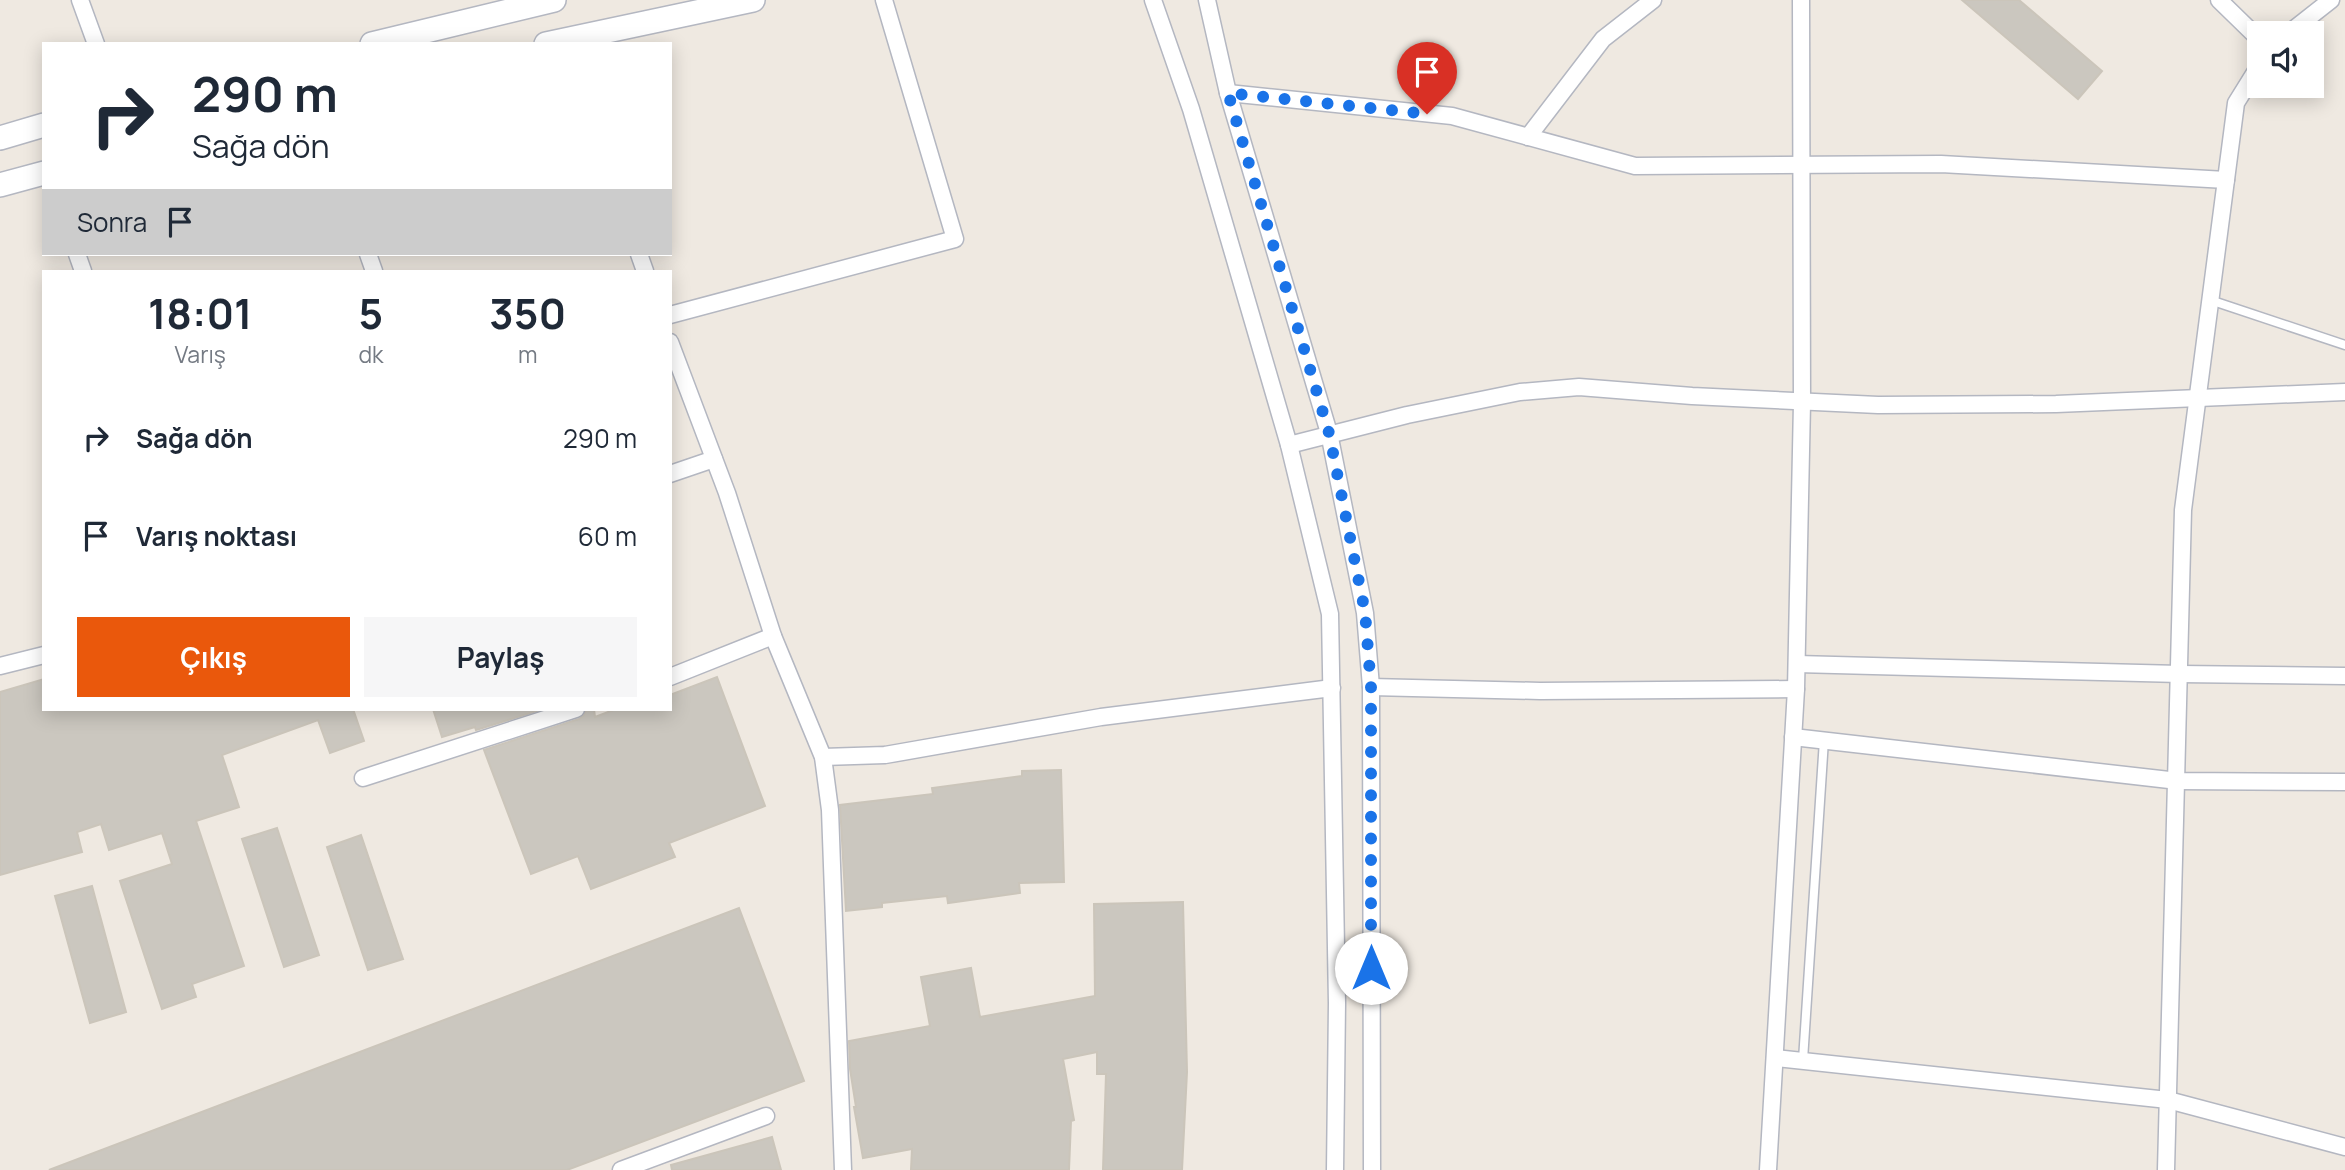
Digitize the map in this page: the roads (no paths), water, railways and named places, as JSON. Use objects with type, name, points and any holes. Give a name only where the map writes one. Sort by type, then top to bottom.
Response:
[{"type":"main road","points":[[380,42],[554,0]]},
{"type":"main road","points":[[559,42],[753,0]]},
{"type":"main road","points":[[0,138],[42,126]]},
{"type":"main road","points":[[0,185],[42,174]]},
{"type":"street","points":[[80,0],[95,42]]},
{"type":"street","points":[[672,315],[955,239],[884,0]]},
{"type":"street","points":[[1153,0],[1191,109],[1289,444],[1330,614],[1337,1003],[1335,1170]]},
{"type":"street","points":[[1207,0],[1228,93],[1329,433],[1365,612],[1371,687],[1372,1170]]},
{"type":"street","points":[[1528,137],[1603,39],[1653,0]]},
{"type":"street","points":[[1769,1170],[1797,664],[1802,403],[1801,0]]},
{"type":"street","points":[[2219,0],[2247,27]]},
{"type":"street","points":[[2305,21],[2331,0]]},
{"type":"street","points":[[2166,1170],[2183,510],[2236,103],[2247,85]]},
{"type":"street","points":[[1228,93],[1452,116],[1635,166],[1941,164],[2226,180]]},
{"type":"street","points":[[672,347],[715,459],[773,636],[823,757],[830,810],[843,1170]]},
{"type":"street","points":[[1289,444],[1520,392],[1579,387],[1802,403],[1878,405],[2056,404],[2345,392]]},
{"type":"street","points":[[672,473],[715,459]]},
{"type":"street","points":[[672,676],[773,636]]},
{"type":"street","points":[[0,666],[42,656]]},
{"type":"street","points":[[1797,664],[2345,676]]},
{"type":"street","points":[[1371,687],[1540,691],[1796,689]]},
{"type":"street","points":[[823,757],[885,755],[1101,717],[1332,688]]},
{"type":"street","points":[[363,778],[570,711]]},
{"type":"street","points":[[1793,737],[2178,781],[2345,782]]},
{"type":"street","points":[[1775,1058],[2168,1100],[2345,1147]]},
{"type":"street","points":[[621,1170],[765,1116]]},
{"type":"lane","points":[[2210,300],[2345,345]]},
{"type":"lane","points":[[1802,1060],[1824,740]]}]
